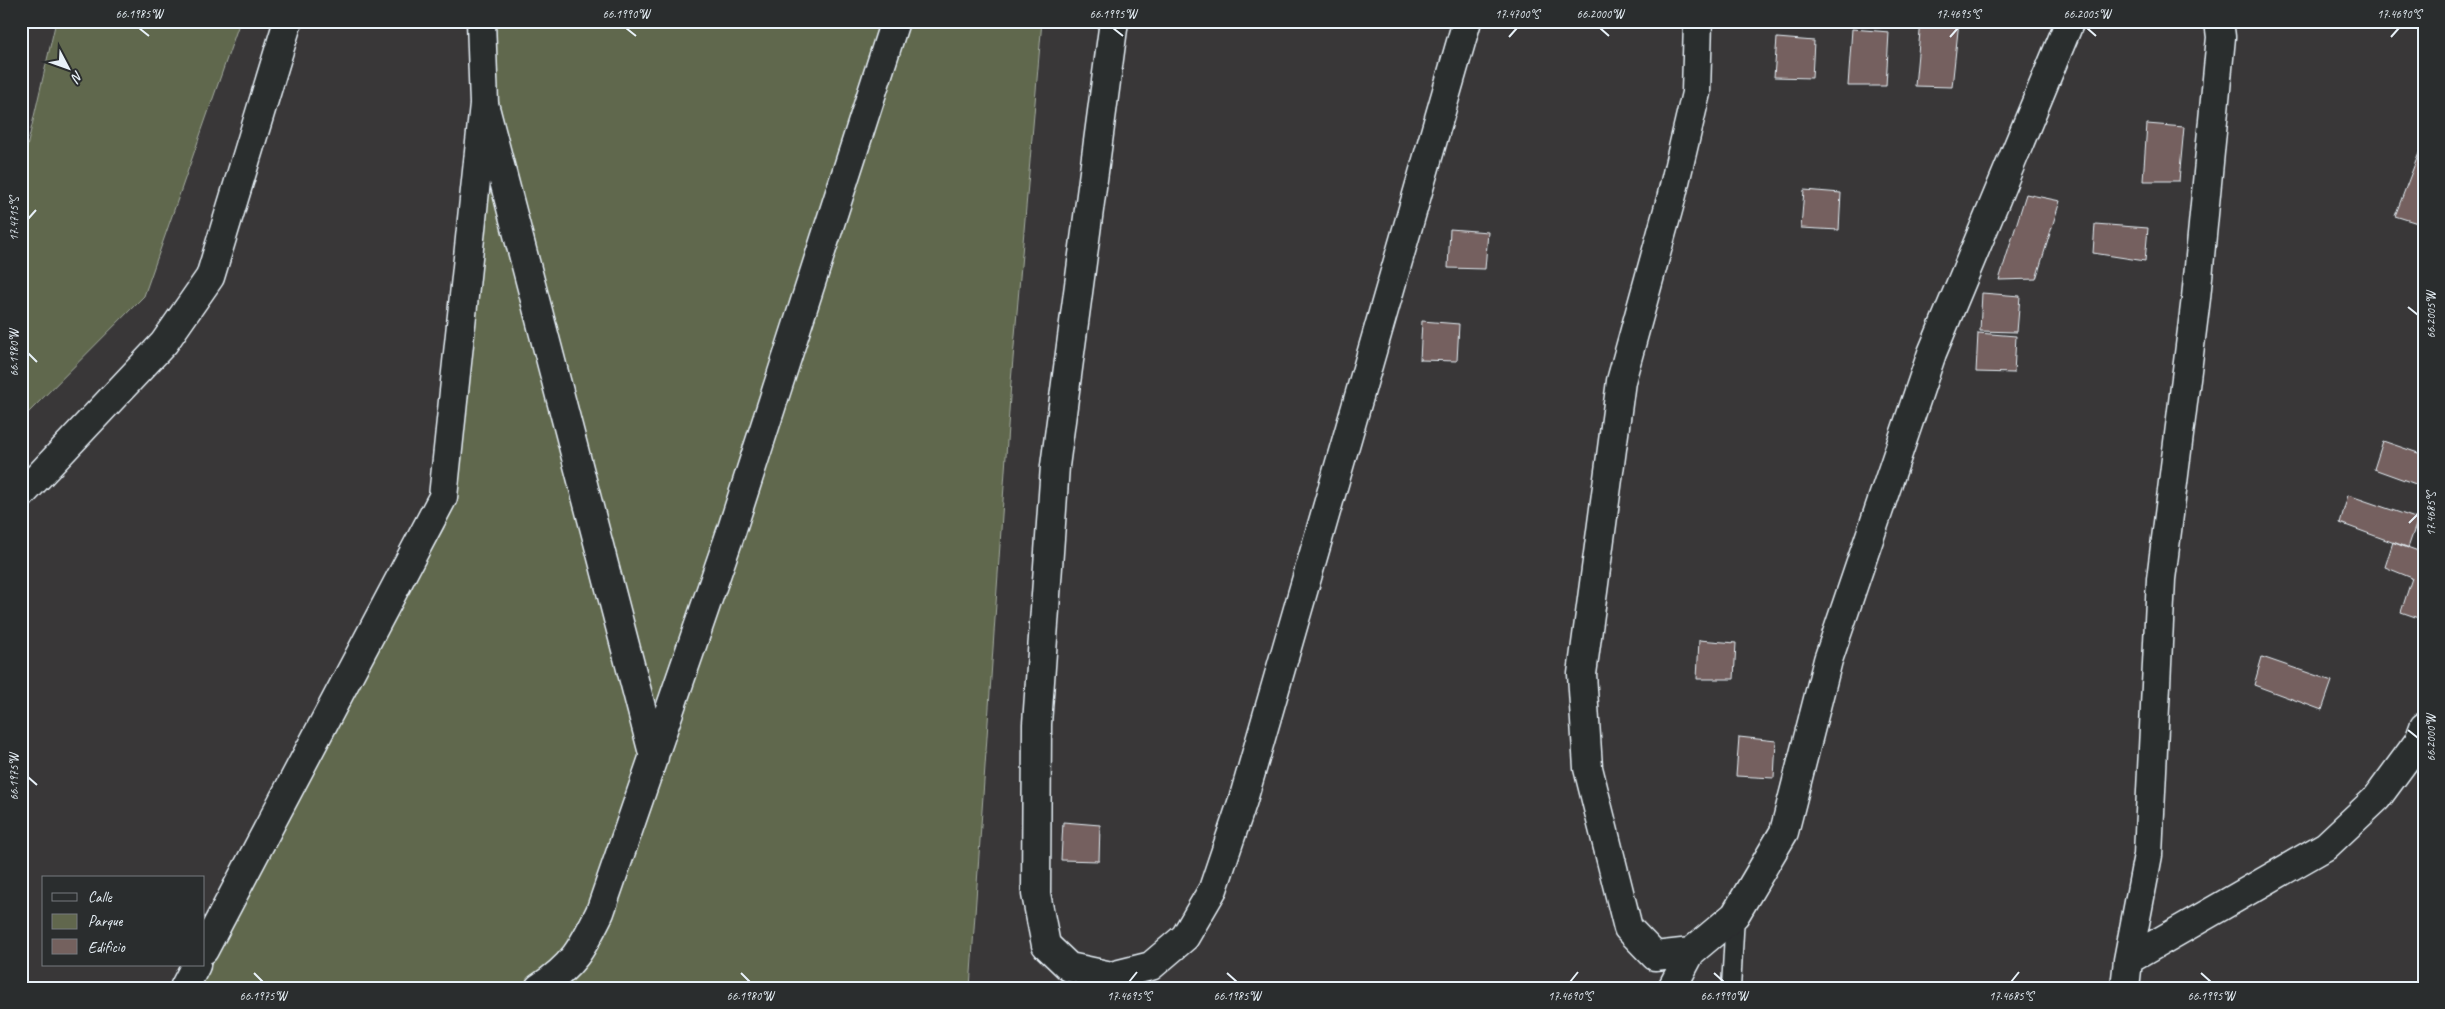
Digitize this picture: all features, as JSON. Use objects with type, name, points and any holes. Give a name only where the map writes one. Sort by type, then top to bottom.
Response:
[{"type":"street","points":[[21,495],[164,343],[210,277],[288,21]]},
{"type":"street","points":[[205,948],[443,497],[484,104],[480,21]]},
{"type":"street","points":[[539,988],[555,978],[580,952],[600,912],[734,523],[895,21]]},
{"type":"street","points":[[1114,21],[1055,466],[1036,724],[1036,894],[1046,946],[1069,967],[1111,976],[1152,966],[1185,937],[1213,889],[1243,800],[1467,21]]},
{"type":"street","points":[[1691,952],[1656,956],[1628,928],[1588,768],[1582,674],[1620,382],[1671,200],[1696,92],[1698,21]]},
{"type":"street","points":[[1672,988],[1691,952],[1735,915],[1784,832],[1828,660],[1932,353],[2070,21]]},
{"type":"street","points":[[2125,988],[2128,960],[2148,855],[2161,579],[2196,298],[2220,37],[2219,21]]},
{"type":"street","points":[[484,104],[654,757]]},
{"type":"street","points":[[2128,960],[2326,846],[2377,798],[2418,741],[2424,727]]},
{"type":"street","points":[[184,988],[195,966]]},
{"type":"lane","points":[[1731,988],[1735,915]]},
{"type":"green space","points":[[56,21],[240,21],[144,296],[21,420],[21,173]]},
{"type":"green space","points":[[471,21],[1042,21],[1011,382],[970,988],[182,988],[195,966],[205,966],[205,948],[444,528],[485,137]]},
{"type":"building","points":[[1921,21],[1959,21],[1952,87],[1915,86]]},
{"type":"building","points":[[1852,29],[1889,32],[1886,86],[1848,86]]},
{"type":"building","points":[[1777,38],[1814,41],[1812,78],[1774,77]]},
{"type":"building","points":[[2147,124],[2184,127],[2179,181],[2143,181]]},
{"type":"building","points":[[2424,140],[2424,225],[2395,216]]},
{"type":"building","points":[[1804,190],[1841,193],[1839,230],[1801,228]]},
{"type":"building","points":[[2026,194],[2060,201],[2036,279],[1999,280]]},
{"type":"building","points":[[2095,224],[2148,228],[2145,261],[2093,253]]},
{"type":"building","points":[[1450,229],[1488,232],[1485,269],[1448,268]]},
{"type":"building","points":[[1982,293],[2020,296],[2017,332],[1980,331]]},
{"type":"building","points":[[1422,321],[1459,324],[1457,361],[1420,360]]},
{"type":"building","points":[[1978,333],[2016,336],[2014,373],[1976,372]]},
{"type":"building","points":[[2383,441],[2424,455],[2424,487],[2374,469]]},
{"type":"building","points":[[2348,495],[2418,519],[2408,548],[2340,523]]},
{"type":"building","points":[[2393,542],[2424,553],[2424,620],[2401,612],[2412,578],[2385,567]]},
{"type":"building","points":[[1699,640],[1736,643],[1734,679],[1697,679]]},
{"type":"building","points":[[2262,657],[2332,681],[2322,710],[2254,685]]},
{"type":"building","points":[[1739,737],[1776,741],[1774,778],[1736,776]]},
{"type":"building","points":[[1063,822],[1100,825],[1099,861],[1061,860]]}]
